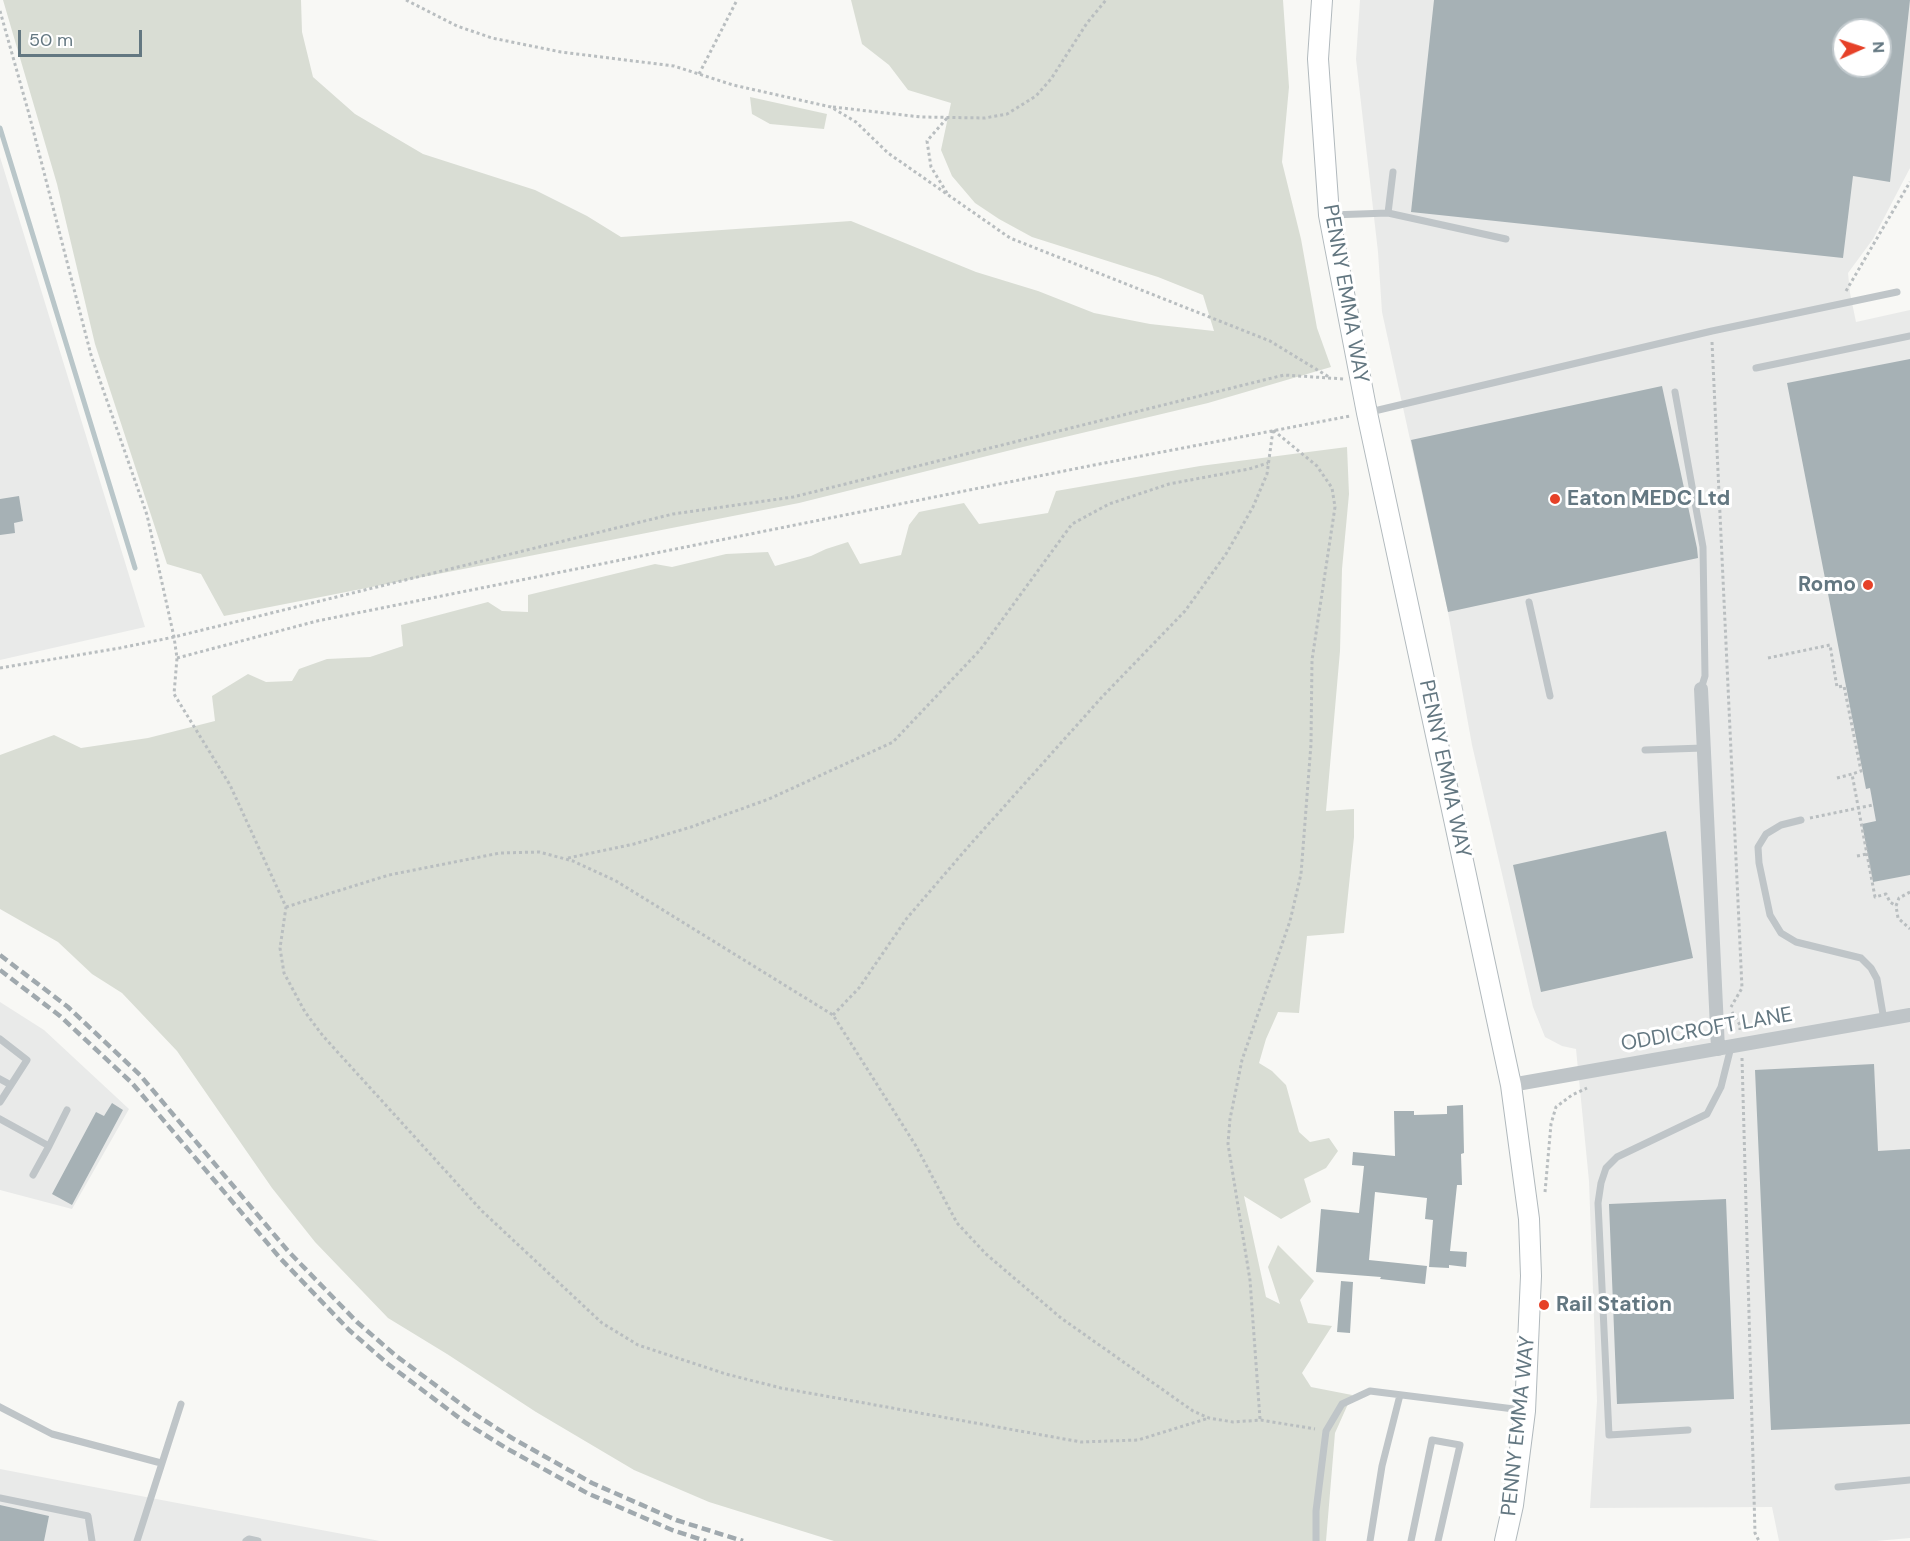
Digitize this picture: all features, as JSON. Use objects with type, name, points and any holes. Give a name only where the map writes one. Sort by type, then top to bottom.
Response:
[{"type":"main road","name":"PENNY EMMA WAY","points":[[1322,0],[1318,59],[1329,215],[1367,413],[1511,1085],[1529,1219],[1531,1276],[1525,1411],[1513,1505],[1505,1541]]},
{"type":"street","points":[[1701,689],[1703,748],[1730,1047]]},
{"type":"street","name":"ODDICROFT LANE","points":[[1511,1085],[1910,1015]]},
{"type":"lane","points":[[1388,213],[1393,172]]},
{"type":"lane","points":[[1329,215],[1388,213],[1506,239]]},
{"type":"lane","points":[[1367,413],[1712,331],[1897,292]]},
{"type":"lane","points":[[1756,368],[1910,336]]},
{"type":"lane","points":[[1675,392],[1703,547],[1706,676],[1701,689]]},
{"type":"lane","points":[[1529,602],[1550,696]]},
{"type":"lane","points":[[1645,750],[1703,748]]},
{"type":"lane","points":[[1801,820],[1781,825],[1766,834],[1758,847],[1759,864],[1770,915],[1780,933],[1796,942],[1861,958],[1871,968],[1876,979],[1884,1020]]},
{"type":"lane","points":[[0,1039],[27,1060],[0,1102]]},
{"type":"lane","points":[[1688,1430],[1609,1435],[1598,1203],[1600,1183],[1606,1168],[1617,1157],[1707,1114],[1721,1087],[1730,1047]]},
{"type":"lane","points":[[0,1079],[11,1085]]},
{"type":"lane","points":[[33,1175],[67,1110]]},
{"type":"lane","points":[[0,1119],[49,1146]]},
{"type":"lane","points":[[1316,1541],[1316,1511],[1326,1431],[1342,1404],[1370,1391],[1525,1411]]},
{"type":"lane","points":[[1371,1541],[1382,1466],[1400,1395]]},
{"type":"lane","points":[[137,1541],[181,1404]]},
{"type":"lane","points":[[0,1407],[52,1434],[161,1463]]},
{"type":"lane","points":[[1411,1541],[1432,1440],[1460,1445],[1438,1541]]},
{"type":"lane","points":[[1838,1486],[1910,1480]]},
{"type":"lane","points":[[0,1498],[88,1516],[92,1541]]},
{"type":"lane","points":[[246,1541],[258,1541]]},
{"type":"path","points":[[405,0],[457,26],[492,38],[561,52],[674,66],[733,85],[831,107],[921,117],[986,118],[1007,114],[1036,96],[1051,79],[1087,23],[1106,0]]},
{"type":"path","points":[[699,74],[737,0]]},
{"type":"path","points":[[0,11],[91,355],[147,515],[174,637],[177,658],[174,694],[230,785],[286,907],[280,948],[284,973],[305,1012],[323,1036],[482,1211],[602,1323],[638,1345],[726,1374],[781,1388],[1081,1442],[1138,1440],[1209,1418]]},
{"type":"path","points":[[831,107],[856,122],[888,153],[1010,238],[1270,341],[1329,377]]},
{"type":"path","points":[[948,117],[927,141],[931,167],[949,195]]},
{"type":"path","points":[[1838,304],[1910,182]]},
{"type":"path","points":[[1712,331],[1742,988],[1730,1009],[1740,1025],[1730,1047],[1755,1533],[1759,1541]]},
{"type":"path","points":[[0,668],[174,637],[673,514],[793,497],[1284,375],[1329,377],[1361,382]]},
{"type":"path","points":[[177,658],[317,621],[1367,413]]},
{"type":"path","points":[[833,1015],[859,988],[907,918],[968,847],[1102,697],[1185,611],[1226,554],[1253,507],[1267,474],[1273,430]]},
{"type":"path","points":[[1260,1420],[1250,1280],[1228,1144],[1230,1119],[1242,1060],[1290,921],[1301,874],[1311,744],[1312,660],[1335,507],[1332,488],[1317,466],[1273,430]]},
{"type":"path","points":[[566,859],[634,844],[702,823],[769,799],[893,742],[980,650],[1072,524],[1109,504],[1169,484],[1249,469],[1268,463]]},
{"type":"path","points":[[1768,658],[1830,645],[1838,687],[1844,686],[1861,771],[1837,778]]},
{"type":"path","points":[[1852,774],[1875,897],[1886,894],[1890,902],[1896,906]]},
{"type":"path","points":[[1801,820],[1873,805]]},
{"type":"path","points":[[286,907],[389,875],[500,853],[539,852],[566,859],[616,881],[833,1015],[916,1146],[957,1223],[986,1254],[1061,1317],[1193,1411],[1209,1418],[1233,1422],[1260,1420],[1326,1431]]},
{"type":"path","points":[[1857,856],[1867,854]]},
{"type":"path","points":[[1910,892],[1899,898],[1896,906],[1898,918],[1910,929]]},
{"type":"path","points":[[1545,1193],[1551,1124],[1556,1107],[1572,1095],[1591,1086]]},
{"type":"shaded area","points":[[3,0],[301,0],[302,32],[313,77],[355,114],[423,154],[535,190],[587,216],[621,237],[851,221],[976,272],[1038,291],[1094,313],[1150,324],[1214,331],[1203,295],[1158,277],[1032,237],[975,203],[952,176],[941,150],[951,103],[908,90],[889,65],[862,44],[851,0],[1283,0],[1289,87],[1282,162],[1301,239],[1317,328],[1331,367],[1208,403],[799,503],[224,616],[201,574],[167,564],[95,344],[57,184]]},
{"type":"shaded area","points":[[1360,0],[1910,0],[1910,168],[1873,239],[1848,273],[1856,322],[1910,310],[1910,1538],[1876,1541],[1779,1541],[1772,1507],[1590,1508],[1597,1401],[1589,1181],[1576,1049],[1562,1046],[1545,1037],[1533,1007],[1472,745],[1448,612],[1382,312],[1378,252],[1356,59]]},
{"type":"shaded area","points":[[750,97],[827,114],[824,129],[770,124],[752,114]]},
{"type":"shaded area","points":[[0,157],[145,627],[0,660]]},
{"type":"shaded area","points":[[1347,447],[1349,494],[1342,569],[1340,651],[1326,811],[1354,809],[1354,837],[1344,933],[1307,936],[1299,1013],[1278,1012],[1266,1039],[1259,1063],[1272,1071],[1286,1085],[1299,1132],[1310,1142],[1329,1138],[1338,1151],[1326,1168],[1304,1179],[1311,1202],[1281,1219],[1244,1196],[1266,1297],[1280,1304],[1268,1267],[1278,1245],[1314,1281],[1300,1300],[1308,1323],[1332,1326],[1302,1373],[1311,1387],[1352,1395],[1335,1433],[1326,1541],[834,1541],[709,1502],[634,1470],[536,1412],[388,1318],[315,1242],[272,1188],[177,1051],[122,993],[92,974],[58,942],[0,909],[0,755],[54,735],[81,748],[148,738],[215,721],[212,696],[248,674],[266,682],[292,681],[299,669],[327,659],[370,657],[403,646],[401,625],[488,602],[502,611],[528,612],[528,595],[655,564],[672,567],[726,554],[768,552],[775,566],[848,542],[860,564],[901,555],[909,525],[919,512],[964,503],[979,524],[1048,513],[1056,491],[1200,466]]},
{"type":"shaded area","points":[[0,1002],[44,1030],[129,1109],[72,1209],[0,1190]]},
{"type":"shaded area","points":[[0,1469],[172,1502],[380,1541],[0,1541]]},
{"type":"building","points":[[1434,0],[1910,0],[1890,182],[1853,176],[1843,258],[1411,212]]},
{"type":"building","name":"Romo","points":[[1910,359],[1910,875],[1873,882],[1862,824],[1876,821],[1870,788],[1866,789],[1787,383]]},
{"type":"building","name":"Eaton MEDC Ltd","points":[[1662,386],[1698,558],[1448,612],[1411,440]]},
{"type":"building","points":[[19,496],[23,521],[14,523],[15,533],[0,535],[0,499]]},
{"type":"building","points":[[1666,831],[1693,958],[1541,992],[1513,865]]},
{"type":"building","points":[[1874,1064],[1878,1151],[1910,1149],[1910,1424],[1771,1430],[1755,1070]]},
{"type":"building","points":[[112,1103],[123,1110],[72,1205],[52,1194],[96,1112],[104,1116]]},
{"type":"building","points":[[1463,1105],[1462,1185],[1457,1185],[1450,1251],[1467,1252],[1466,1267],[1449,1265],[1449,1268],[1429,1267],[1433,1220],[1425,1219],[1427,1198],[1375,1192],[1369,1260],[1427,1266],[1425,1284],[1380,1279],[1381,1277],[1316,1272],[1321,1209],[1359,1213],[1364,1166],[1352,1165],[1353,1152],[1395,1156],[1394,1111],[1414,1111],[1414,1115],[1447,1114],[1447,1106]]},
{"type":"building","points":[[1726,1199],[1734,1399],[1617,1404],[1609,1204]]},
{"type":"building","points":[[1341,1281],[1353,1282],[1350,1333],[1337,1332]]},
{"type":"building","points":[[0,1505],[49,1516],[44,1541],[0,1541]]},
{"type":"waterway","points":[[0,128],[135,568]]},
{"type":"railway","points":[[0,955],[68,1007],[140,1075],[288,1251],[357,1322],[395,1355],[473,1413],[592,1483],[676,1520],[743,1541]]},
{"type":"railway","points":[[0,970],[60,1016],[132,1083],[280,1258],[349,1330],[388,1364],[466,1423],[506,1448],[587,1493],[672,1530],[706,1541]]},
{"type":"place","name":"Eaton MEDC Ltd","points":[[1555,499]]},
{"type":"place","name":"Romo","points":[[1868,585]]},
{"type":"place","name":"Rail Station","points":[[1544,1305]]}]
